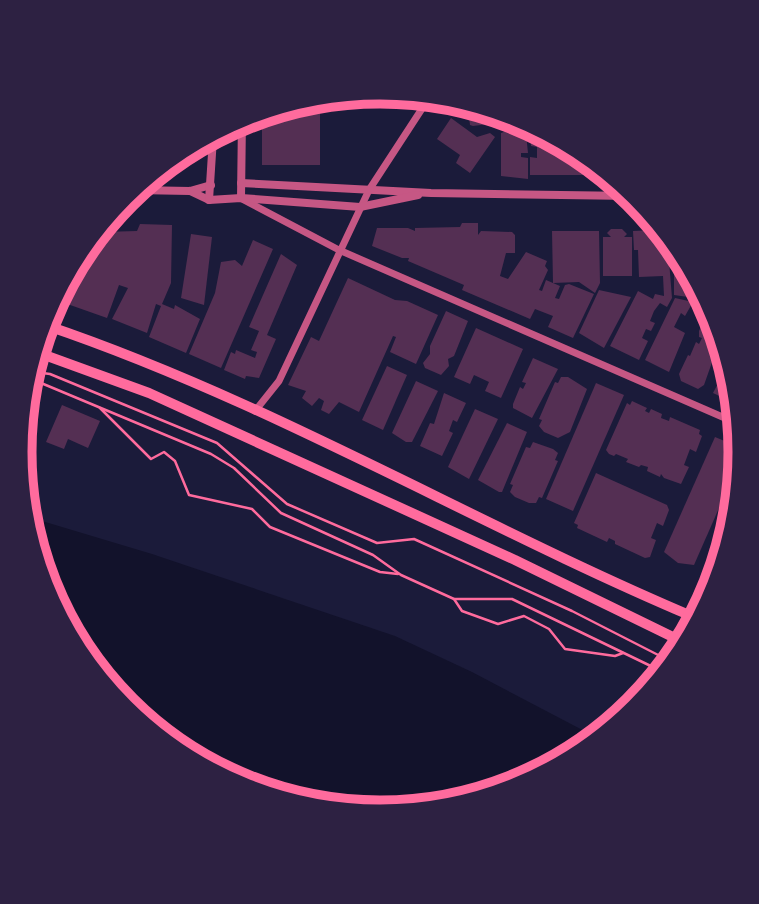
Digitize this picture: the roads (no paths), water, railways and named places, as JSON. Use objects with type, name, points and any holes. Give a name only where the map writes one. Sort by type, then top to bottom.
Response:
[{"type":"main road","points":[[54,328],[110,347],[255,411],[688,614]]},
{"type":"main road","points":[[45,355],[149,393],[515,560],[674,637]]},
{"type":"street","points":[[255,411],[279,381],[369,190],[423,107]]},
{"type":"street","points":[[241,198],[242,132]]},
{"type":"street","points":[[209,200],[213,147]]},
{"type":"street","points":[[241,183],[431,193],[615,196]]},
{"type":"street","points":[[150,190],[190,191],[211,185]]},
{"type":"street","points":[[190,191],[209,200],[241,198],[360,207],[431,193]]},
{"type":"street","points":[[241,198],[339,250],[726,419]]}]
